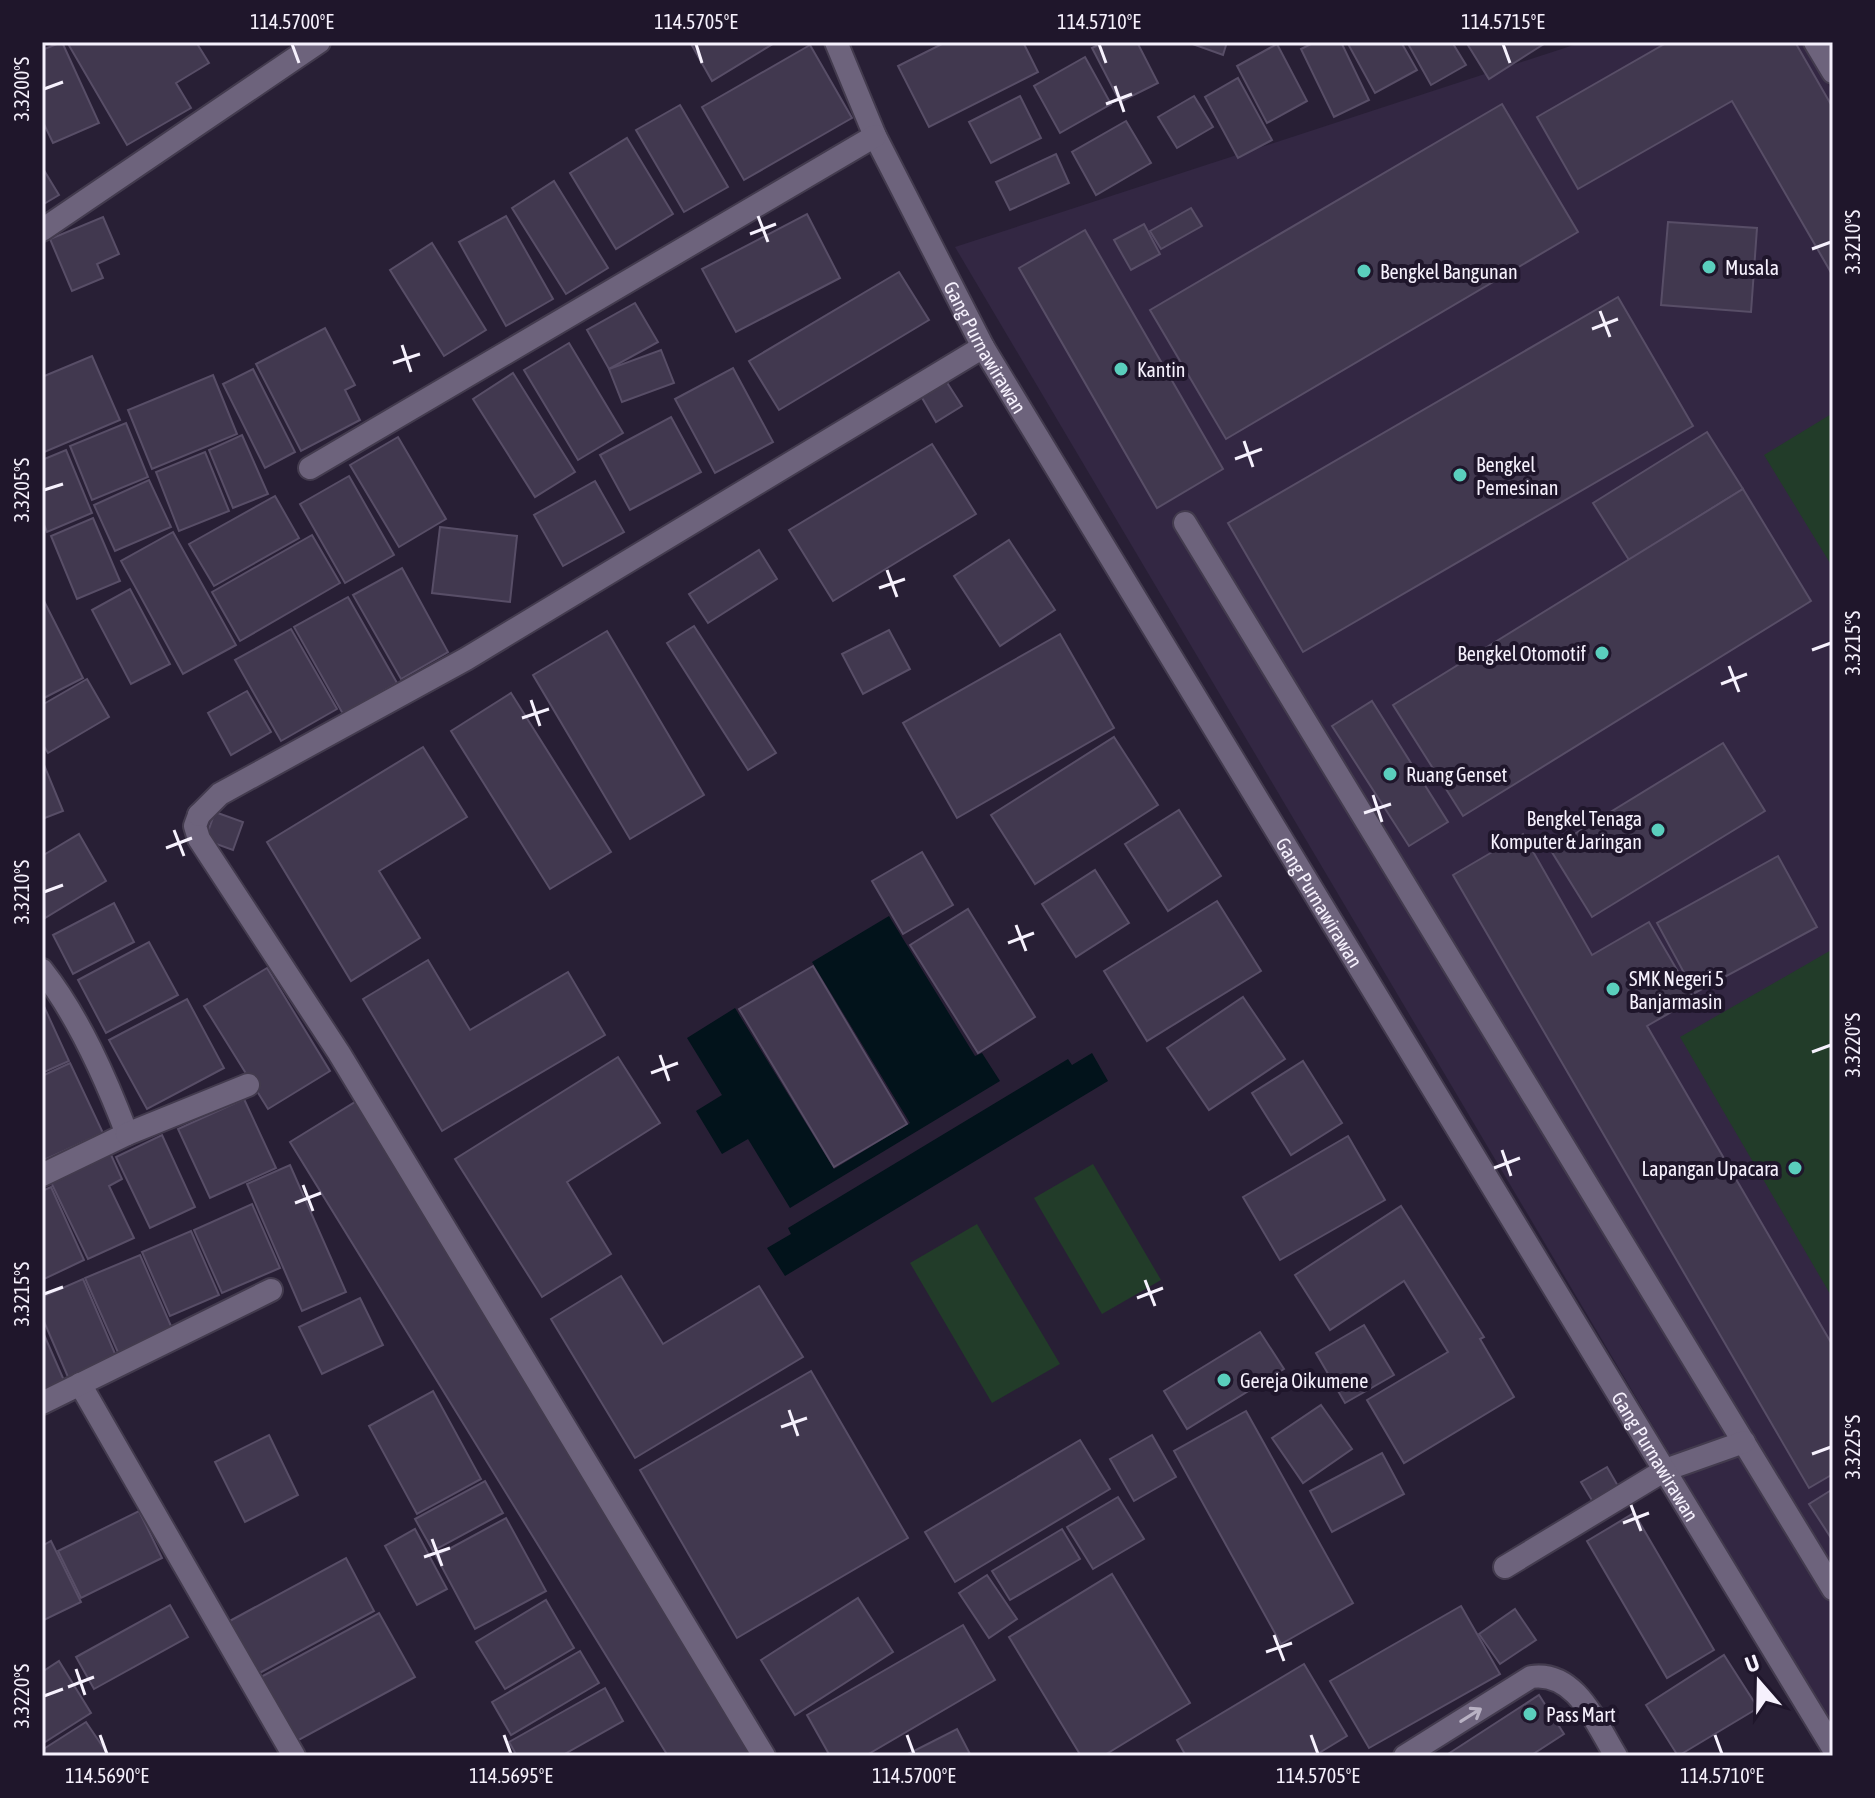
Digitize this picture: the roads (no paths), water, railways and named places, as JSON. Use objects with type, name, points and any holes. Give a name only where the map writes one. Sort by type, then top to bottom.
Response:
[{"type":"street","points":[[42,230],[319,42]]},
{"type":"street","points":[[839,48],[862,42]]},
{"type":"street","points":[[1815,42],[1833,72]]},
{"type":"street","name":"Gang Purnawirawan","points":[[839,48],[875,136],[983,347],[1833,1748]]},
{"type":"street","points":[[310,468],[875,136]]},
{"type":"street","points":[[764,1756],[339,1053],[199,839],[195,826],[199,815],[220,794],[466,659],[983,347]]},
{"type":"street","points":[[1185,523],[1833,1589]]},
{"type":"street","points":[[42,970],[112,1095],[127,1134]]},
{"type":"street","points":[[42,1175],[127,1134],[248,1085]]},
{"type":"street","points":[[42,1403],[271,1290]]},
{"type":"street","points":[[80,1384],[294,1756]]},
{"type":"street","points":[[1505,1567],[1665,1470],[1744,1442]]},
{"type":"street","points":[[1405,1756],[1531,1677],[1543,1675],[1558,1680],[1580,1698],[1616,1756]]},
{"type":"place","name":"Musala","points":[[1709,267]]},
{"type":"place","name":"Bengkel Bangunan","points":[[1364,271]]},
{"type":"place","name":"Kantin","points":[[1121,369]]},
{"type":"place","name":"Bengkel Pemesinan","points":[[1460,475]]},
{"type":"place","name":"Bengkel Otomotif","points":[[1602,653]]},
{"type":"place","name":"Ruang Genset","points":[[1390,774]]},
{"type":"place","name":"Bengkel Tenaga Komputer & Jaringan","points":[[1658,830]]},
{"type":"place","name":"SMK Negeri 5 Banjarmasin","points":[[1613,989]]},
{"type":"place","name":"Lapangan Upacara","points":[[1795,1168]]},
{"type":"place","name":"Gereja Oikumene","points":[[1224,1380]]},
{"type":"place","name":"Pass Mart","points":[[1530,1714]]}]
